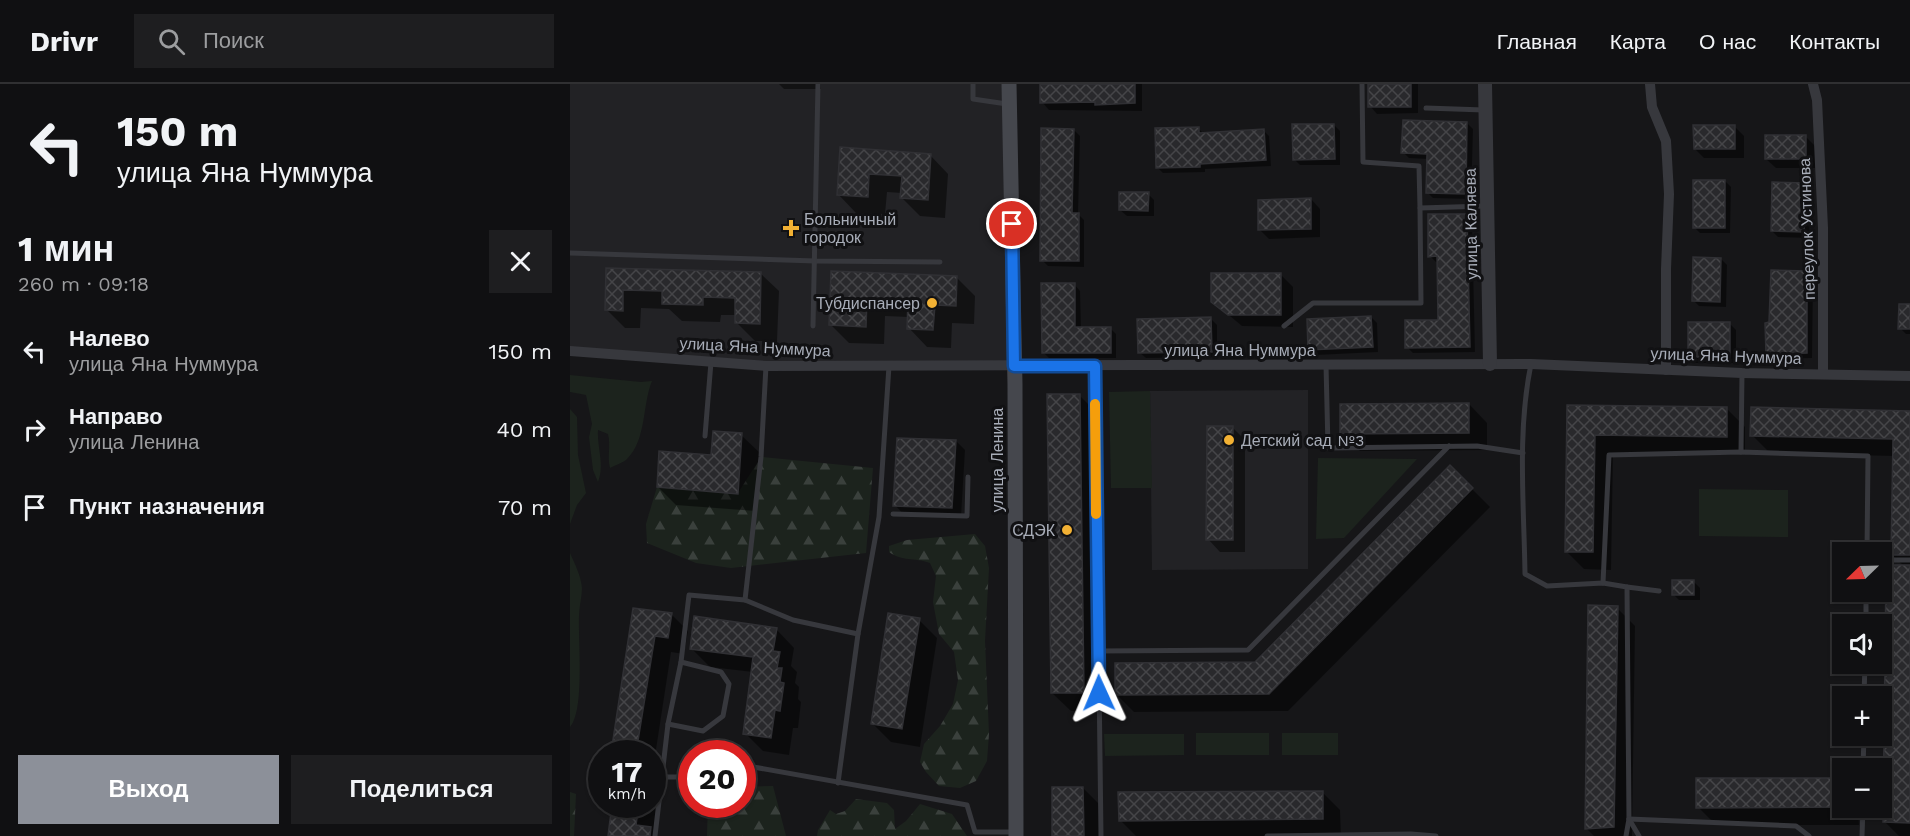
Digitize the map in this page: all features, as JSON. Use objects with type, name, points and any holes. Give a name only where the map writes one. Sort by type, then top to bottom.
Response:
[{"type":"main road","name":"улица Ленина","points":[[1009,84],[1014,366],[1016,834]]},
{"type":"street","name":"улица Каляева","points":[[1485,84],[1490,364]]},
{"type":"street","points":[[1650,84],[1652,107],[1666,141],[1669,194],[1666,370]]},
{"type":"street","name":"переулок Устинова","points":[[1814,84],[1817,100],[1823,228],[1823,374]]},
{"type":"street","name":"улица Яна Нуммура","points":[[570,351],[766,366],[1531,364],[1742,373],[1910,376]]},
{"type":"lane","points":[[813,326],[818,84]]},
{"type":"lane","points":[[973,84],[973,99],[1010,105]]},
{"type":"lane","points":[[1284,326],[1312,303],[1420,303],[1419,166],[1363,162],[1362,84]]},
{"type":"lane","points":[[1426,108],[1486,110]]},
{"type":"lane","points":[[1420,208],[1487,206]]},
{"type":"lane","points":[[570,253],[815,261],[940,262]]},
{"type":"lane","points":[[705,436],[711,362]]},
{"type":"lane","points":[[1531,364],[1525,394],[1523,453],[1525,574],[1546,586],[1603,583],[1659,591]]},
{"type":"lane","points":[[1326,365],[1328,448],[1477,446],[1523,453]]},
{"type":"lane","points":[[745,600],[761,457],[766,366]]},
{"type":"lane","points":[[838,783],[858,634],[879,517],[889,366]]},
{"type":"lane","points":[[1095,366],[1101,836]]},
{"type":"lane","points":[[1741,452],[1742,373]]},
{"type":"lane","points":[[1098,651],[1248,650],[1449,446]]},
{"type":"lane","points":[[1603,583],[1610,455],[1741,452],[1868,456],[1867,542]]},
{"type":"lane","points":[[893,514],[967,516],[968,477]]},
{"type":"lane","points":[[1892,560],[1910,560]]},
{"type":"lane","points":[[1626,836],[1629,819],[1627,587]]},
{"type":"lane","points":[[666,742],[681,663],[689,595],[745,600],[793,620],[858,634]]},
{"type":"lane","points":[[668,724],[703,731],[723,716],[729,684],[720,672],[681,663]]},
{"type":"lane","points":[[756,768],[967,805],[975,831],[1016,834]]},
{"type":"lane","points":[[655,836],[657,818]]},
{"type":"lane","points":[[1862,836],[1863,818]]},
{"type":"lane","points":[[1629,819],[1640,836]]},
{"type":"lane","points":[[1629,819],[1796,826],[1809,836]]},
{"type":"lane","points":[[1267,836],[1411,834],[1436,836]]},
{"type":"shaded area","name":"Больничный городок","points":[[570,84],[1009,84],[1014,366],[766,366],[570,351]]},
{"type":"shaded area","name":"Детский сад №3","points":[[1308,390],[1308,569],[1152,570],[1150,391]]},
{"type":"green space","points":[[570,375],[641,382],[652,381],[638,442],[627,459],[610,468],[608,434],[598,430],[601,469],[598,482],[593,470],[589,437],[592,424],[586,395],[570,392]]},
{"type":"green space","points":[[1150,391],[1152,488],[1111,488],[1109,392]]},
{"type":"green space","points":[[570,409],[577,417],[578,455],[586,493],[577,505],[570,524]]},
{"type":"green space","points":[[761,457],[873,468],[866,553],[731,568],[696,563],[647,543],[646,524],[657,487],[738,493]]},
{"type":"green space","points":[[1318,458],[1417,459],[1344,538],[1316,539]]},
{"type":"green space","points":[[1699,489],[1788,490],[1788,537],[1699,536]]},
{"type":"green space","points":[[975,534],[985,546],[989,568],[985,641],[989,734],[987,761],[976,781],[960,788],[939,786],[920,762],[924,744],[940,726],[953,704],[958,680],[954,652],[939,634],[933,602],[936,576],[930,563],[894,555],[889,552],[889,546],[907,540]]},
{"type":"green space","points":[[570,553],[582,588],[579,616],[578,706],[575,719],[570,727]]},
{"type":"green space","points":[[1196,733],[1269,733],[1269,755],[1196,755]]},
{"type":"green space","points":[[1282,733],[1338,733],[1338,755],[1282,755]]},
{"type":"green space","points":[[1104,734],[1184,734],[1184,755],[1105,756]]},
{"type":"green space","points":[[773,786],[786,836],[707,836],[708,818],[756,818],[756,787]]},
{"type":"green space","points":[[570,792],[576,794],[574,836],[570,836]]},
{"type":"green space","points":[[856,799],[887,803],[894,810],[895,829],[906,821],[920,804],[952,814],[967,836],[817,836],[830,810],[836,814],[845,811]]},
{"type":"building","points":[[1040,84],[1135,84],[1135,103],[1095,105],[1095,102],[1040,103]]},
{"type":"building","points":[[1368,84],[1411,84],[1411,107],[1368,107]]},
{"type":"building","points":[[1403,120],[1467,122],[1466,194],[1426,193],[1427,154],[1401,153]]},
{"type":"building","points":[[1292,124],[1334,124],[1335,159],[1293,160]]},
{"type":"building","points":[[1693,125],[1735,125],[1735,149],[1694,149]]},
{"type":"building","points":[[1199,127],[1199,133],[1264,129],[1266,160],[1200,164],[1200,167],[1156,168],[1155,128]]},
{"type":"building","points":[[1041,128],[1074,129],[1072,213],[1079,213],[1079,261],[1040,261]]},
{"type":"building","points":[[1765,135],[1806,135],[1806,159],[1765,159]]},
{"type":"building","points":[[840,147],[931,154],[928,200],[900,198],[902,176],[869,174],[868,197],[837,195]]},
{"type":"building","points":[[1693,180],[1725,180],[1725,228],[1693,228]]},
{"type":"building","points":[[1772,182],[1806,183],[1804,232],[1771,231]]},
{"type":"building","points":[[1119,192],[1149,192],[1148,211],[1119,210]]},
{"type":"building","points":[[1311,198],[1311,229],[1258,230],[1258,200]]},
{"type":"building","points":[[1428,214],[1467,214],[1470,347],[1405,348],[1405,320],[1438,320],[1437,256],[1428,257]]},
{"type":"building","points":[[1693,257],[1721,258],[1720,302],[1692,301]]},
{"type":"building","points":[[606,268],[761,272],[760,324],[735,323],[735,298],[703,297],[703,305],[662,304],[662,291],[623,290],[623,311],[605,310]]},
{"type":"building","points":[[1771,270],[1807,271],[1807,353],[1766,354],[1765,323],[1769,322]]},
{"type":"building","name":"Тубдиспансер","points":[[831,271],[957,276],[956,306],[935,305],[933,330],[907,329],[908,300],[867,298],[866,327],[829,325]]},
{"type":"building","points":[[1211,273],[1281,273],[1281,315],[1228,315],[1211,302]]},
{"type":"building","points":[[1041,283],[1075,283],[1075,327],[1111,327],[1111,353],[1042,353]]},
{"type":"building","points":[[1899,304],[1910,304],[1910,329],[1898,329]]},
{"type":"building","points":[[1371,316],[1373,347],[1308,350],[1307,319]]},
{"type":"building","points":[[1211,317],[1212,352],[1138,353],[1137,319]]},
{"type":"building","points":[[1688,322],[1730,322],[1730,357],[1688,357]]},
{"type":"building","points":[[1047,394],[1080,394],[1084,693],[1051,693]]},
{"type":"building","points":[[1469,403],[1469,433],[1340,434],[1340,404]]},
{"type":"building","points":[[1567,405],[1727,407],[1727,437],[1595,435],[1593,552],[1565,552]]},
{"type":"building","points":[[1751,407],[1910,411],[1910,555],[1892,555],[1893,439],[1750,436]]},
{"type":"building","points":[[1207,426],[1233,426],[1233,540],[1206,540]]},
{"type":"building","points":[[713,431],[742,433],[738,494],[657,487],[659,451],[711,455]]},
{"type":"building","points":[[897,438],[956,440],[952,508],[893,506]]},
{"type":"building","points":[[1450,465],[1473,488],[1269,694],[1115,695],[1115,663],[1255,662]]},
{"type":"building","points":[[1892,565],[1910,565],[1910,823],[1883,822],[1883,818],[1892,818],[1892,758],[1884,758],[1884,746],[1892,746],[1892,686],[1885,686],[1885,674],[1892,674],[1892,614],[1885,614],[1886,602],[1892,602]]},
{"type":"building","points":[[1672,580],[1694,580],[1694,595],[1672,595]]},
{"type":"building","points":[[1588,605],[1618,606],[1614,827],[1585,829]]},
{"type":"building","points":[[633,608],[672,613],[668,638],[655,636],[638,740],[613,740]]},
{"type":"building","points":[[888,613],[920,618],[902,729],[871,724]]},
{"type":"building","points":[[694,616],[777,628],[773,651],[780,652],[777,668],[782,668],[780,682],[784,683],[780,711],[775,710],[771,738],[743,734],[753,657],[690,649]]},
{"type":"building","points":[[1696,778],[1832,778],[1832,807],[1696,808]]},
{"type":"building","points":[[1052,787],[1083,787],[1084,836],[1052,836]]},
{"type":"building","points":[[1323,791],[1323,819],[1119,821],[1118,792]]},
{"type":"building","points":[[610,818],[637,818],[636,825],[651,827],[650,836],[608,836]]},
{"type":"slow traffic","points":[[1095,404],[1096,514]]},
{"type":"place","name":"Больничный городок","points":[[791,228]]},
{"type":"place","name":"Тубдиспансер","points":[[932,303]]},
{"type":"place","name":"Детский сад №3","points":[[1229,440]]},
{"type":"place","name":"СДЭК","points":[[1067,530]]},
{"type":"route","points":[[1012,224],[1014,366],[1095,366],[1099,693]]}]
